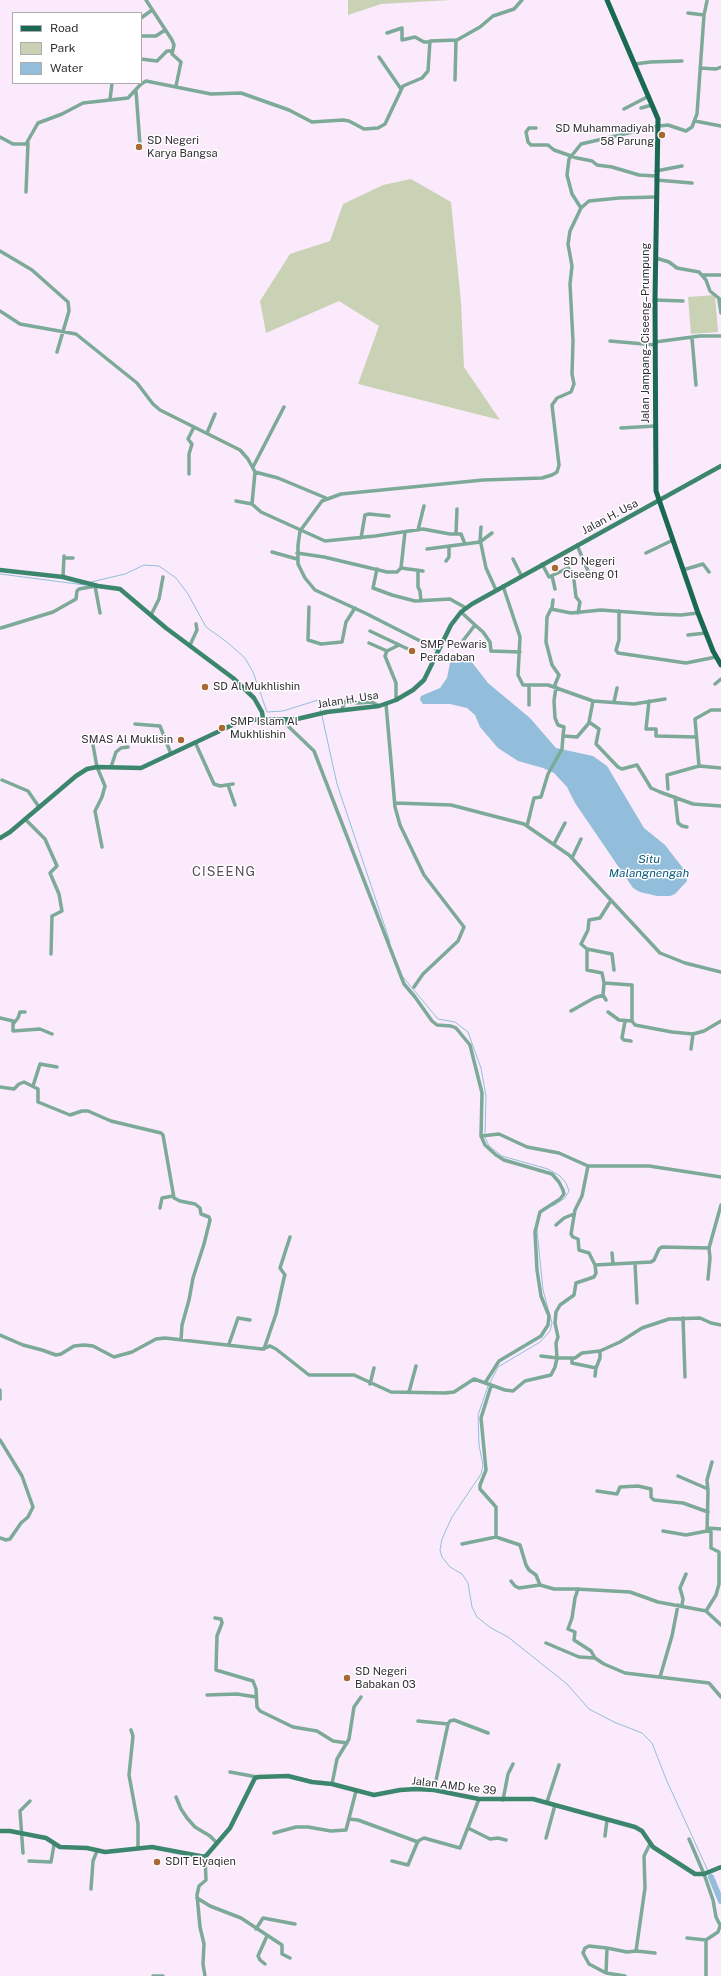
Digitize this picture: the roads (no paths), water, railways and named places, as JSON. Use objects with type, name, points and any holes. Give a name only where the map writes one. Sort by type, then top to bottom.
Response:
[{"type":"main road","name":"Jalan Jampang–Ciseeng–Prumpung","points":[[607,0],[649,96],[658,126],[656,176],[655,483],[659,502],[698,613],[716,657],[721,665]]},
{"type":"street","points":[[146,0],[174,43],[171,51]]},
{"type":"street","points":[[387,33],[402,28],[402,40],[415,37],[424,42],[429,42],[435,39],[456,40],[480,27],[493,16],[514,9],[522,0]]},
{"type":"street","points":[[581,208],[568,185],[567,166],[570,156],[583,143],[658,126],[668,125],[686,131],[690,130],[695,121],[704,15],[707,1]]},
{"type":"street","points":[[142,17],[152,10]]},
{"type":"street","points":[[688,13],[704,15]]},
{"type":"street","points":[[142,36],[156,36],[165,30]]},
{"type":"street","points":[[455,80],[456,40]]},
{"type":"street","points":[[142,83],[146,81],[211,94],[241,93],[289,110],[312,122],[343,120],[349,121],[364,129],[372,130],[385,124],[401,89],[407,83],[422,78],[428,71],[429,42]]},
{"type":"street","points":[[142,59],[157,61],[167,51],[171,51]]},
{"type":"street","points":[[171,51],[181,64],[176,86]]},
{"type":"street","points":[[379,58],[401,89]]},
{"type":"street","points":[[635,64],[682,61]]},
{"type":"street","points":[[700,68],[716,69],[721,67]]},
{"type":"street","points":[[110,100],[112,84]]},
{"type":"street","points":[[26,192],[28,143],[35,126],[38,123],[62,114],[79,104],[128,98],[136,92],[141,84]]},
{"type":"street","points":[[136,92],[140,145]]},
{"type":"street","points":[[624,109],[649,96]]},
{"type":"street","points":[[641,108],[652,105]]},
{"type":"street","points":[[695,121],[721,126]]},
{"type":"street","points":[[536,128],[529,128],[527,131],[529,143],[533,146],[548,145],[554,150],[570,156],[592,161],[597,165],[617,168],[635,174],[656,176],[692,183]]},
{"type":"street","points":[[0,137],[13,144],[28,143]]},
{"type":"street","points":[[656,176],[682,166]]},
{"type":"street","points":[[438,650],[315,590],[305,578],[297,559],[300,531],[317,506],[326,498],[345,493],[483,480],[542,478],[548,477],[557,472],[559,465],[552,405],[557,398],[571,392],[574,386],[572,376],[573,341],[570,284],[572,266],[568,244],[570,231],[581,208],[589,201],[656,198]]},
{"type":"street","points":[[0,251],[32,270],[68,302],[69,311],[62,330],[57,352]]},
{"type":"street","points":[[656,258],[677,268],[696,271],[702,275],[710,291],[720,300],[721,313]]},
{"type":"street","points":[[702,275],[721,275]]},
{"type":"street","points":[[655,300],[683,301]]},
{"type":"street","points":[[0,311],[20,324],[62,330],[76,334],[137,382],[153,404],[160,410],[240,450],[255,472],[252,504]]},
{"type":"street","points":[[610,341],[655,344],[700,336],[721,336]]},
{"type":"street","points":[[692,338],[696,385]]},
{"type":"street","points":[[253,467],[284,407]]},
{"type":"street","points":[[207,433],[215,414]]},
{"type":"street","points":[[621,428],[655,426]]},
{"type":"street","points":[[189,474],[189,454],[192,444],[188,440],[194,427]]},
{"type":"street","name":"Jalan H. Usa","points":[[0,838],[76,776],[87,769],[97,767],[141,768],[243,720],[284,719],[379,706],[396,700],[413,690],[424,680],[452,625],[461,612],[466,608],[522,575],[659,502],[721,466]]},
{"type":"street","points":[[255,472],[284,480],[326,498]]},
{"type":"street","points":[[236,501],[252,504],[261,512],[300,531],[325,541],[362,538],[427,529],[461,534],[465,544]]},
{"type":"street","points":[[418,530],[424,506]]},
{"type":"street","points":[[456,509],[456,534]]},
{"type":"street","points":[[362,538],[364,515],[389,516]]},
{"type":"street","points":[[481,527],[480,542],[486,568],[496,590]]},
{"type":"street","points":[[298,553],[397,572],[401,568],[404,532]]},
{"type":"street","points":[[427,549],[480,542],[492,533]]},
{"type":"street","points":[[646,553],[673,540]]},
{"type":"street","points":[[577,545],[588,571],[588,573],[582,576]]},
{"type":"street","points":[[446,561],[449,557],[449,546]]},
{"type":"street","points":[[272,552],[297,559]]},
{"type":"street","points":[[63,577],[64,557],[73,558]]},
{"type":"street","points":[[513,559],[522,575]]},
{"type":"street","points":[[542,564],[548,575],[552,576],[555,589]]},
{"type":"street","points":[[683,570],[703,564],[709,572]]},
{"type":"street","points":[[401,568],[420,571],[418,587],[421,601]]},
{"type":"street","points":[[552,576],[568,568],[573,572],[576,597],[580,602],[578,613]]},
{"type":"street","points":[[377,569],[373,588],[392,595],[421,601],[450,600],[466,608]]},
{"type":"street","points":[[0,570],[63,577],[86,581],[95,585],[120,589],[150,615],[223,669],[254,698],[262,712],[263,719]]},
{"type":"street","points":[[150,615],[159,599],[163,577]]},
{"type":"street","points":[[95,585],[100,613]]},
{"type":"street","points":[[1,628],[52,612],[76,599],[77,591],[80,589],[95,585]]},
{"type":"street","points":[[503,586],[509,608],[515,619],[518,630],[520,641],[518,670],[519,679],[523,685],[529,686],[545,684],[593,701],[634,704],[665,699]]},
{"type":"street","points":[[527,826],[534,798],[541,797],[562,749],[564,727],[558,725],[555,718],[554,701],[555,687],[559,675],[552,665],[546,642],[548,613],[552,608],[553,600]]},
{"type":"street","points":[[309,607],[308,640],[321,644],[342,642],[346,622],[354,608]]},
{"type":"street","points":[[552,608],[578,613],[601,610],[674,615],[698,613]]},
{"type":"street","points":[[619,611],[619,640],[616,650],[618,653],[686,663],[716,657]]},
{"type":"street","points":[[461,612],[482,630],[490,642],[490,651],[520,652]]},
{"type":"street","points":[[190,645],[197,630],[196,624]]},
{"type":"street","points":[[462,642],[475,625]]},
{"type":"street","points":[[370,631],[410,650]]},
{"type":"street","points":[[688,635],[706,634]]},
{"type":"street","points":[[369,643],[387,651]]},
{"type":"street","points":[[396,700],[396,683],[385,658],[387,651],[399,645]]},
{"type":"street","points":[[716,684],[721,679]]},
{"type":"street","points":[[529,686],[529,704]]},
{"type":"street","points":[[614,702],[616,688]]},
{"type":"street","points":[[342,710],[346,701],[358,703],[372,702],[379,706]]},
{"type":"street","points":[[563,736],[577,737],[589,723],[593,701]]},
{"type":"street","points":[[649,702],[646,729],[656,729],[656,736],[696,737]]},
{"type":"street","points":[[386,704],[395,803],[400,824],[424,875],[464,927],[458,941],[423,974],[414,987]]},
{"type":"street","points":[[699,766],[695,722],[697,717],[713,709],[721,710]]},
{"type":"street","points":[[284,719],[289,728],[314,751],[404,984],[435,1024],[454,1027],[470,1045],[482,1093],[481,1136],[489,1150],[504,1160],[552,1174],[560,1182],[564,1194],[560,1199],[540,1212],[534,1232],[537,1270],[541,1296],[549,1316],[548,1325],[541,1336],[499,1361],[485,1383]]},
{"type":"street","points":[[589,723],[599,729],[596,744],[618,767],[622,769],[637,765],[651,788],[693,804],[721,806]]},
{"type":"street","points":[[134,724],[155,724],[160,726],[171,754]]},
{"type":"street","points":[[195,742],[214,784],[220,786],[233,784]]},
{"type":"street","points":[[93,745],[97,767],[105,786],[102,797],[95,811],[102,848]]},
{"type":"street","points":[[111,767],[117,750],[128,747]]},
{"type":"street","points":[[668,789],[667,775],[699,766],[721,768]]},
{"type":"street","points":[[2,780],[28,791],[39,807]]},
{"type":"street","points":[[228,785],[235,805]]},
{"type":"street","points":[[674,797],[675,814],[678,823],[687,827]]},
{"type":"street","points":[[395,803],[451,804],[519,822],[527,826],[572,858],[610,902],[660,953],[685,963],[721,972]]},
{"type":"street","points":[[25,819],[45,839],[56,866],[50,873],[59,894],[62,911],[52,916],[51,954]]},
{"type":"street","points":[[554,844],[565,823]]},
{"type":"street","points":[[572,858],[582,839]]},
{"type":"street","points":[[610,902],[600,918],[589,920],[588,930],[581,944],[588,949],[612,954],[614,970]]},
{"type":"street","points":[[588,949],[587,970],[602,973],[604,983],[602,995],[606,1000]]},
{"type":"street","points":[[604,983],[632,985],[632,1022]]},
{"type":"street","points":[[571,1011],[602,995]]},
{"type":"street","points":[[26,1012],[20,1012],[14,1023],[13,1031],[40,1028],[52,1034]]},
{"type":"street","points":[[608,1012],[619,1020],[632,1022],[638,1026],[693,1034],[704,1031],[721,1021]]},
{"type":"street","points":[[0,1018],[12,1020],[14,1023]]},
{"type":"street","points":[[625,1022],[622,1038],[624,1040],[631,1041]]},
{"type":"street","points":[[691,1049],[693,1034]]},
{"type":"street","points":[[32,1086],[40,1064],[57,1067]]},
{"type":"street","points":[[0,1087],[14,1089],[21,1082],[39,1090],[38,1102],[70,1115],[82,1111],[88,1111],[111,1121],[161,1133],[166,1143],[173,1196]]},
{"type":"street","points":[[481,1136],[499,1134],[527,1147],[559,1153],[588,1166],[649,1166],[721,1177]]},
{"type":"street","points":[[0,1335],[13,1339],[23,1345],[56,1355],[74,1346],[84,1345],[93,1346],[114,1357],[132,1352],[160,1338],[229,1344],[264,1349],[273,1347],[309,1375],[354,1375],[370,1384],[391,1392],[454,1392],[474,1379],[491,1386],[513,1391],[525,1381],[551,1375],[557,1358],[556,1343],[558,1337],[555,1323],[556,1312],[560,1305],[574,1295],[576,1283],[594,1277],[596,1273],[595,1265],[589,1253],[579,1250],[578,1239],[572,1235],[574,1214],[582,1196],[588,1166]]},
{"type":"street","points":[[160,1208],[162,1198],[173,1196],[180,1201],[198,1206],[201,1214],[209,1217],[210,1220],[193,1278],[182,1325],[181,1340]]},
{"type":"street","points":[[708,1279],[710,1258],[709,1248],[721,1205]]},
{"type":"street","points":[[556,1225],[564,1218],[574,1214]]},
{"type":"street","points":[[264,1349],[276,1314],[285,1275],[280,1268],[290,1237]]},
{"type":"street","points":[[595,1265],[653,1261],[655,1254],[662,1247],[709,1248]]},
{"type":"street","points":[[612,1254],[613,1264]]},
{"type":"street","points":[[635,1263],[637,1303]]},
{"type":"street","points":[[229,1344],[238,1318],[250,1320]]},
{"type":"street","points":[[683,1318],[686,1377]]},
{"type":"street","points":[[571,1369],[572,1361],[582,1353],[600,1351],[620,1342],[642,1328],[670,1319],[700,1318],[711,1323],[721,1325]]},
{"type":"street","points":[[595,1376],[596,1368],[600,1361],[600,1351]]},
{"type":"street","points":[[541,1356],[572,1361],[596,1368]]},
{"type":"street","points":[[409,1392],[416,1366]]},
{"type":"street","points":[[370,1384],[374,1368]]},
{"type":"street","points":[[491,1386],[481,1418],[486,1470],[479,1487],[496,1507],[496,1537]]},
{"type":"street","points":[[0,1390],[0,1399]]},
{"type":"street","points":[[0,1440],[22,1476],[33,1507],[28,1517],[21,1523],[10,1539],[6,1540],[0,1538]]},
{"type":"street","points":[[706,1612],[716,1595],[720,1578],[719,1552],[711,1548],[711,1532],[707,1529],[707,1476],[712,1462]]},
{"type":"street","points":[[678,1476],[708,1489]]},
{"type":"street","points":[[597,1491],[617,1494],[620,1487],[638,1486],[651,1489],[651,1497],[654,1500],[683,1503],[708,1512]]},
{"type":"street","points":[[663,1531],[686,1535],[707,1529],[721,1529]]},
{"type":"street","points":[[462,1544],[496,1537],[520,1545],[526,1565],[529,1570],[536,1575],[540,1585]]},
{"type":"street","points":[[660,1677],[683,1599],[680,1588],[686,1574]]},
{"type":"street","points":[[511,1581],[519,1588],[540,1585],[554,1589],[630,1592],[658,1602],[680,1605],[706,1612],[721,1625]]},
{"type":"street","points":[[578,1589],[572,1618],[568,1629],[575,1632],[574,1640],[591,1651],[595,1658],[604,1664],[625,1673],[709,1683],[721,1697]]},
{"type":"street","points":[[215,1618],[221,1619],[222,1623],[217,1636],[215,1668],[252,1681],[258,1709],[260,1711],[293,1727],[316,1731],[333,1741],[347,1743]]},
{"type":"street","points":[[546,1643],[579,1657],[595,1658]]},
{"type":"street","points":[[207,1695],[237,1694],[256,1697]]},
{"type":"street","points":[[332,1784],[337,1759],[350,1735],[351,1717],[354,1707],[361,1697]]},
{"type":"street","points":[[418,1721],[448,1724],[454,1720],[488,1733]]},
{"type":"street","points":[[434,1790],[448,1724]]},
{"type":"street","points":[[132,1730],[133,1736],[129,1775],[138,1824],[138,1848]]},
{"type":"street","points":[[503,1800],[507,1777],[513,1764]]},
{"type":"street","points":[[547,1802],[559,1765]]},
{"type":"street","points":[[205,1976],[203,1964],[204,1944],[200,1927],[197,1898],[198,1890],[206,1880],[205,1857],[226,1833],[238,1814],[256,1777],[230,1772]]},
{"type":"street","name":"Jalan AMD ke 39","points":[[256,1777],[288,1776],[312,1782],[332,1784],[356,1791],[378,1795],[405,1789],[434,1790],[479,1799],[530,1799],[547,1802],[638,1828],[650,1844],[690,1872],[704,1874]]},
{"type":"street","points":[[274,1833],[296,1826],[305,1826],[331,1832],[344,1831],[347,1829],[356,1791]]},
{"type":"street","points":[[176,1797],[180,1809],[195,1827],[210,1836],[217,1843]]},
{"type":"street","points":[[392,1861],[408,1865],[418,1842],[421,1839],[427,1838],[460,1848],[479,1799]]},
{"type":"street","points":[[23,1853],[20,1811],[30,1801]]},
{"type":"street","points":[[546,1838],[555,1805]]},
{"type":"street","points":[[349,1819],[358,1820],[418,1842]]},
{"type":"street","points":[[605,1836],[607,1820]]},
{"type":"street","points":[[468,1828],[490,1838],[506,1840]]},
{"type":"street","points":[[0,1831],[10,1831],[46,1838],[54,1845],[60,1847],[87,1848],[97,1851],[157,1848],[205,1857]]},
{"type":"street","points":[[687,1938],[706,1940],[718,1932],[721,1926],[716,1917],[713,1900],[704,1874],[689,1839]]},
{"type":"street","points":[[636,1951],[645,1888],[644,1856],[650,1844]]},
{"type":"street","points":[[29,1862],[51,1862],[54,1845]]},
{"type":"street","points":[[91,1889],[93,1861],[97,1851]]},
{"type":"street","points":[[704,1874],[721,1867]]},
{"type":"street","points":[[197,1898],[216,1909],[238,1917],[283,1946],[282,1954],[290,1958]]},
{"type":"street","points":[[256,1929],[264,1918],[295,1924]]},
{"type":"street","points":[[265,1964],[258,1956],[267,1936]]},
{"type":"street","points":[[706,1940],[706,1976]]},
{"type":"street","points":[[625,1976],[606,1973],[589,1964],[583,1953],[585,1948],[589,1946],[627,1952],[636,1951],[655,1954]]},
{"type":"street","points":[[606,1973],[607,1948]]},
{"type":"street","points":[[153,1976],[163,1976]]},
{"type":"water","name":"Situ Malangnengah","points":[[457,658],[467,658],[471,661],[488,683],[530,718],[556,748],[593,756],[607,766],[644,828],[665,845],[686,872],[687,881],[675,894],[670,896],[657,896],[640,892],[633,888],[575,803],[567,787],[554,773],[543,768],[518,761],[498,748],[480,727],[475,715],[467,708],[450,704],[423,704],[420,700],[421,696],[440,688],[447,678],[450,663]]},
{"type":"waterway","points":[[91,582],[125,574],[144,565],[159,566],[176,578],[188,594],[206,627],[227,642],[245,658],[253,672],[267,712],[283,711],[318,700],[321,711]]},
{"type":"waterway","points":[[0,574],[85,585]]},
{"type":"waterway","points":[[322,716],[337,784],[390,942]]},
{"type":"waterway","points":[[403,977],[438,1019],[455,1022],[468,1032],[481,1068],[486,1096],[485,1133]]},
{"type":"waterway","points":[[485,1137],[489,1146],[502,1156],[548,1169],[560,1176],[566,1183],[569,1191],[565,1198],[553,1206]]},
{"type":"waterway","points":[[490,1383],[498,1367],[540,1342],[550,1331],[552,1323],[543,1290],[537,1230]]},
{"type":"waterway","points":[[488,1386],[478,1415],[479,1445],[483,1465],[481,1474],[452,1517],[442,1539],[440,1550],[442,1557],[450,1567],[462,1574],[468,1583],[472,1607],[477,1617],[491,1628],[508,1637],[567,1684],[589,1709],[614,1722],[642,1733],[652,1743],[666,1779],[708,1871]]},
{"type":"waterway","points":[[711,1877],[721,1901]]},
{"type":"place","name":"SD Muhammadiyah 58 Parung","points":[[662,135]]},
{"type":"place","name":"SD Negeri Karya Bangsa","points":[[139,147]]},
{"type":"place","name":"SD Negeri Ciseeng 01","points":[[555,568]]},
{"type":"place","name":"SMP Pewaris Peradaban","points":[[412,651]]},
{"type":"place","name":"SD Al Mukhlishin","points":[[205,687]]},
{"type":"place","name":"SMP Islam Al Mukhlishin","points":[[222,728]]},
{"type":"place","name":"SMAS Al Muklisin","points":[[181,740]]},
{"type":"place","name":"SD Negeri Babakan 03","points":[[347,1678]]},
{"type":"place","name":"SDIT Elyaqien","points":[[157,1862]]},
{"type":"district","name":"CISEENG","points":[[224,872]]}]
